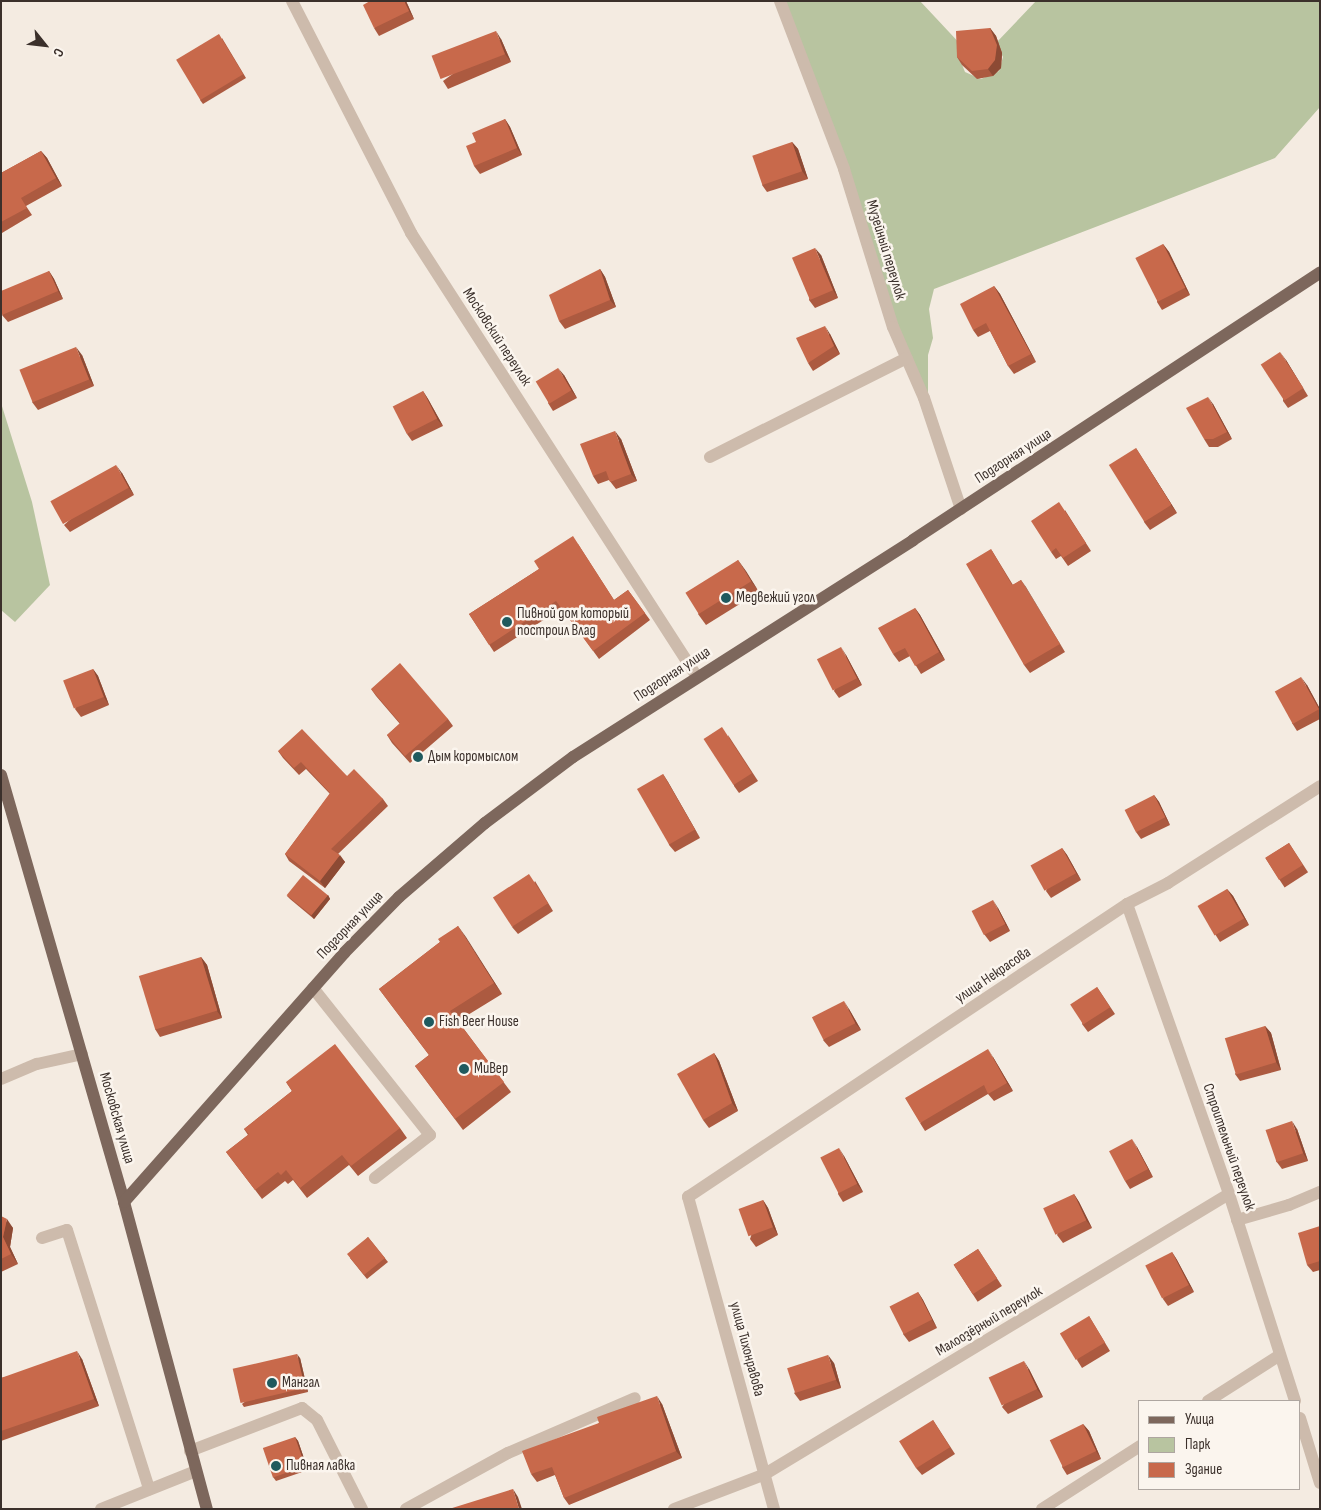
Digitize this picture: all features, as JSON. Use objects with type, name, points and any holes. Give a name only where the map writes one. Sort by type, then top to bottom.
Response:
[{"type":"main road","name":"Подгорная улица","points":[[124,1202],[313,988],[399,898],[485,823],[573,757],[961,509],[1320,273]]},
{"type":"main road","name":"Московская улица","points":[[1,774],[124,1202],[207,1509]]},
{"type":"street","name":"Московский переулок","points":[[292,1],[410,233],[696,677]]},
{"type":"street","name":"Музейный переулок","points":[[780,1],[844,169],[893,327],[924,398],[961,509]]},
{"type":"street","points":[[710,457],[907,358]]},
{"type":"street","name":"улица Некрасова","points":[[688,1197],[1128,904],[1168,883],[1320,786]]},
{"type":"street","name":"Строительный переулок","points":[[1128,904],[1229,1194],[1295,1400]]},
{"type":"street","points":[[313,988],[430,1135],[375,1178]]},
{"type":"street","points":[[1,1079],[37,1064],[82,1054]]},
{"type":"street","points":[[1237,1220],[1289,1205],[1320,1192]]},
{"type":"street","name":"Малоозёрный переулок","points":[[674,1509],[765,1474],[1229,1194]]},
{"type":"street","name":"улица Тихонравова","points":[[688,1197],[774,1509]]},
{"type":"street","points":[[42,1238],[67,1230],[149,1489]]},
{"type":"street","points":[[1210,1400],[1280,1355]]},
{"type":"street","points":[[406,1509],[508,1453],[635,1398]]},
{"type":"street","points":[[190,1451],[302,1408],[317,1420],[362,1509]]},
{"type":"street","points":[[1301,1421],[1320,1483]]},
{"type":"street","points":[[1042,1509],[1138,1447]]},
{"type":"street","points":[[101,1509],[196,1471]]},
{"type":"green space","points":[[784,1],[920,1],[964,48],[961,62],[965,72],[981,79],[999,71],[1003,57],[996,43],[1036,1],[1320,1],[1320,107],[1275,158],[934,289],[929,309],[933,338],[928,355],[928,397],[898,327]]},
{"type":"green space","points":[[1,403],[32,502],[50,585],[15,622],[1,610]]},
{"type":"building","points":[[370,1],[404,1],[409,11],[374,28],[363,5]]},
{"type":"building","points":[[990,28],[997,45],[995,60],[988,69],[972,71],[957,57],[956,31]]},
{"type":"building","points":[[496,31],[505,54],[441,79],[432,56]]},
{"type":"building","points":[[219,34],[243,74],[200,100],[176,60]]},
{"type":"building","points":[[505,119],[517,148],[474,166],[466,146],[476,142],[472,133]]},
{"type":"building","points":[[792,142],[802,171],[762,185],[752,156]]},
{"type":"building","points":[[41,151],[56,178],[21,198],[27,208],[1,222],[1,173]]},
{"type":"building","points":[[1163,244],[1185,288],[1158,302],[1135,258]]},
{"type":"building","points":[[815,248],[833,290],[810,300],[792,258]]},
{"type":"building","points":[[600,269],[610,300],[559,321],[549,295]]},
{"type":"building","points":[[49,271],[58,291],[2,315],[1,291]]},
{"type":"building","points":[[994,286],[1031,354],[1008,366],[986,323],[973,330],[960,304]]},
{"type":"building","points":[[825,326],[834,346],[808,363],[796,338]]},
{"type":"building","points":[[76,347],[89,379],[33,402],[19,370]]},
{"type":"building","points":[[1280,352],[1303,388],[1284,401],[1261,365]]},
{"type":"building","points":[[558,368],[571,390],[549,404],[536,381]]},
{"type":"building","points":[[423,391],[437,419],[407,434],[393,406]]},
{"type":"building","points":[[1208,397],[1227,432],[1213,439],[1204,439],[1186,408]]},
{"type":"building","points":[[615,431],[631,474],[610,482],[606,471],[593,476],[580,444]]},
{"type":"building","points":[[1136,448],[1172,505],[1144,522],[1109,465]]},
{"type":"building","points":[[116,465],[129,488],[63,524],[50,501]]},
{"type":"building","points":[[1059,502],[1086,543],[1063,558],[1056,548],[1051,552],[1031,521]]},
{"type":"building","points":[[573,536],[614,600],[628,590],[645,613],[593,651],[556,601],[489,645],[469,614],[539,569],[534,561]]},
{"type":"building","points":[[991,549],[1012,585],[1021,580],[1060,644],[1024,665],[966,564]]},
{"type":"building","points":[[738,560],[751,581],[699,614],[685,593]]},
{"type":"building","points":[[915,608],[939,652],[915,666],[905,648],[893,654],[878,628]]},
{"type":"building","points":[[841,647],[857,678],[833,690],[817,659]]},
{"type":"building","points":[[400,663],[448,719],[405,756],[387,735],[400,723],[371,689]]},
{"type":"building","points":[[93,669],[104,697],[74,708],[63,680]]},
{"type":"building","points":[[1301,677],[1319,709],[1293,724],[1275,692]]},
{"type":"building","points":[[722,727],[752,773],[734,785],[704,739]]},
{"type":"building","points":[[302,729],[347,776],[354,769],[383,799],[331,849],[340,855],[320,881],[285,854],[330,793],[301,762],[294,768],[278,751]]},
{"type":"building","points":[[663,774],[695,829],[669,844],[637,789]]},
{"type":"building","points":[[1154,795],[1165,817],[1136,832],[1125,810]]},
{"type":"building","points":[[1289,843],[1303,865],[1279,880],[1265,858]]},
{"type":"building","points":[[1062,848],[1076,873],[1045,891],[1031,865]]},
{"type":"building","points":[[529,874],[548,903],[512,927],[493,897]]},
{"type":"building","points":[[303,875],[328,895],[312,915],[287,895]]},
{"type":"building","points":[[1227,889],[1244,918],[1215,935],[1198,906]]},
{"type":"building","points":[[993,900],[1005,924],[984,935],[972,911]]},
{"type":"building","points":[[458,926],[494,983],[450,1011],[504,1082],[455,1119],[415,1066],[429,1055],[379,989],[440,942],[438,939]]},
{"type":"building","points":[[201,957],[217,1011],[155,1030],[139,976]]},
{"type":"building","points":[[1097,987],[1110,1007],[1083,1025],[1070,1004]]},
{"type":"building","points":[[844,1001],[855,1023],[823,1040],[812,1017]]},
{"type":"building","points":[[1265,1026],[1276,1062],[1236,1075],[1225,1038]]},
{"type":"building","points":[[335,1044],[400,1128],[351,1166],[342,1155],[300,1188],[286,1170],[281,1175],[278,1172],[255,1190],[226,1152],[249,1134],[244,1129],[292,1091],[286,1082]]},
{"type":"building","points":[[988,1049],[1007,1083],[988,1094],[984,1085],[920,1123],[905,1098]]},
{"type":"building","points":[[714,1053],[732,1103],[703,1120],[677,1074]]},
{"type":"building","points":[[1292,1121],[1303,1153],[1277,1162],[1266,1130]]},
{"type":"building","points":[[1132,1139],[1148,1169],[1125,1181],[1109,1151]]},
{"type":"building","points":[[839,1148],[857,1184],[838,1193],[820,1158]]},
{"type":"building","points":[[1074,1194],[1086,1220],[1055,1235],[1043,1208]]},
{"type":"building","points":[[763,1200],[773,1227],[748,1236],[739,1209]]},
{"type":"building","points":[[1,1216],[7,1219],[3,1237],[11,1254],[1,1259]]},
{"type":"building","points":[[1320,1226],[1320,1261],[1307,1265],[1298,1233]]},
{"type":"building","points":[[368,1237],[385,1258],[364,1275],[347,1254]]},
{"type":"building","points":[[978,1249],[997,1278],[973,1294],[954,1265]]},
{"type":"building","points":[[1172,1252],[1189,1285],[1162,1299],[1145,1266]]},
{"type":"building","points":[[918,1292],[932,1320],[904,1334],[889,1307]]},
{"type":"building","points":[[1089,1316],[1105,1343],[1076,1360],[1060,1334]]},
{"type":"building","points":[[77,1351],[94,1399],[1,1431],[1,1378]]},
{"type":"building","name":"Мангал","points":[[297,1354],[305,1388],[241,1403],[233,1369]]},
{"type":"building","points":[[828,1355],[836,1380],[795,1393],[787,1368]]},
{"type":"building","points":[[1024,1361],[1037,1389],[1002,1406],[989,1377]]},
{"type":"building","points":[[657,1396],[676,1451],[564,1498],[552,1467],[531,1474],[522,1451],[599,1423],[597,1417]]},
{"type":"building","points":[[933,1420],[950,1447],[916,1468],[899,1441]]},
{"type":"building","points":[[1083,1424],[1096,1451],[1063,1467],[1050,1440]]},
{"type":"building","points":[[295,1437],[305,1466],[273,1477],[263,1448]]},
{"type":"building","points":[[513,1489],[519,1509],[449,1509]]},
{"type":"place","name":"Медвежий угол","points":[[726,598]]},
{"type":"place","name":"Пивной дом который построил Влад","points":[[507,622]]},
{"type":"place","name":"Дым коромыслом","points":[[418,757]]},
{"type":"place","name":"Fish Beer House","points":[[429,1022]]},
{"type":"place","name":"МиВер","points":[[464,1069]]},
{"type":"place","name":"Мангал","points":[[272,1383]]},
{"type":"place","name":"Пивная лавка","points":[[276,1466]]}]
